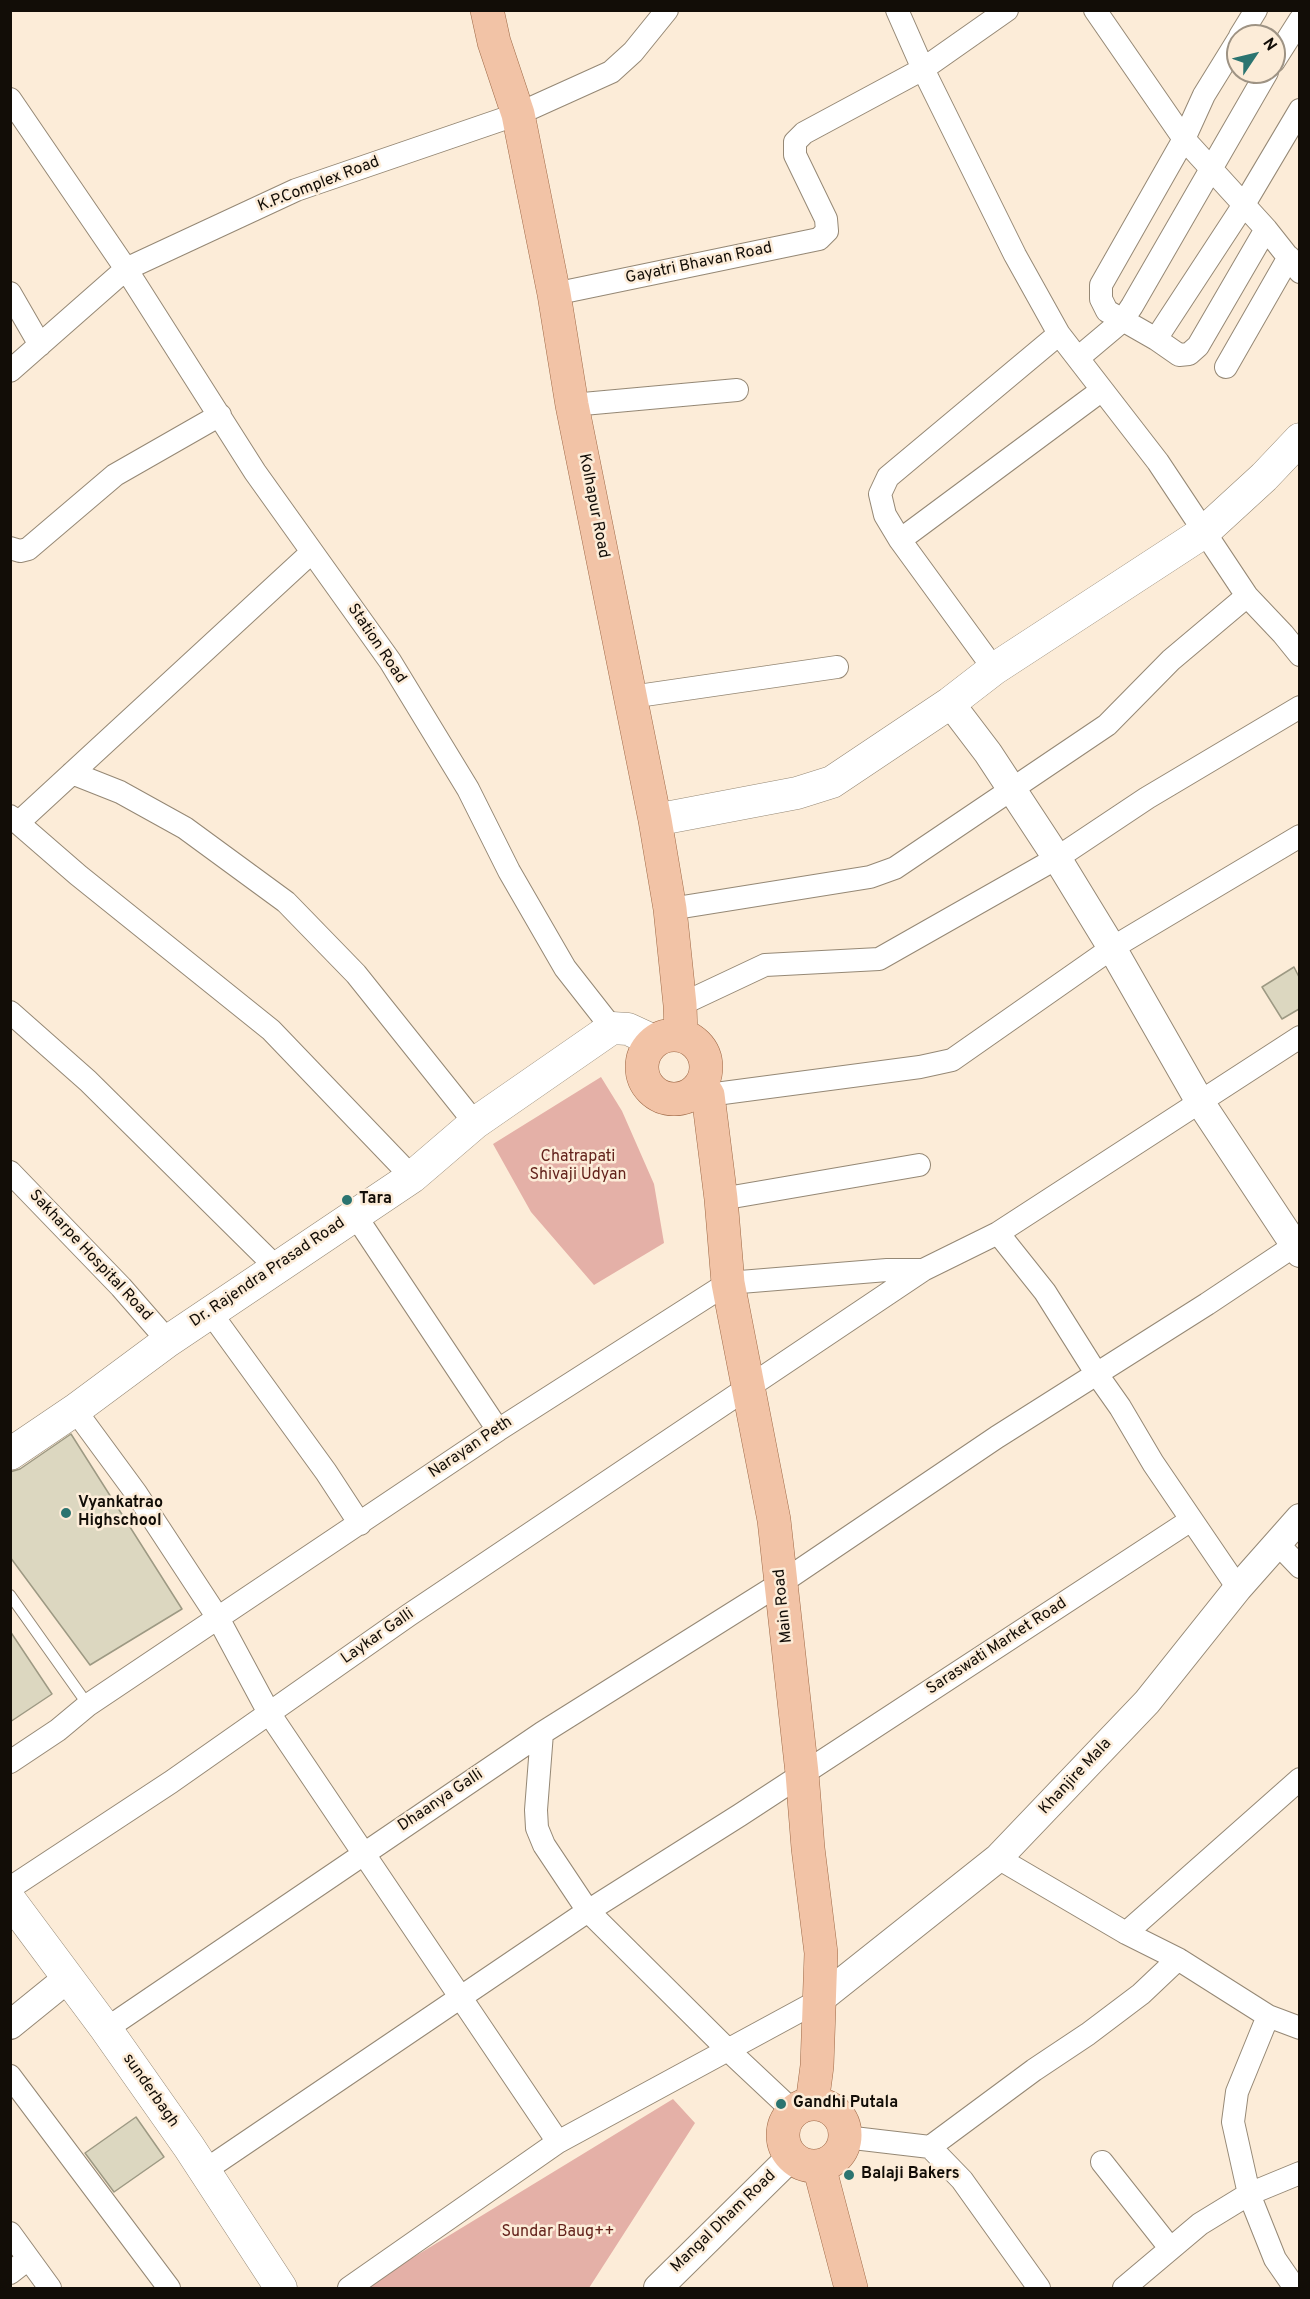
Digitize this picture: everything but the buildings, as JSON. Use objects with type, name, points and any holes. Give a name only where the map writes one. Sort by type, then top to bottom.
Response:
[{"type":"main road","name":"Kolhapur Road","points":[[487,10],[494,42],[518,114],[554,294],[572,405],[655,820],[670,909],[672,1027]]},
{"type":"main road","points":[[655,820],[797,793],[832,782],[950,703],[994,669],[1204,532],[1264,477],[1299,440]]},
{"type":"main road","points":[[612,1028],[672,1027],[697,1045],[702,1052],[706,1068],[706,1097],[687,1096],[678,1099],[659,1096],[652,1090],[642,1074],[641,1065],[648,1047],[672,1027]]},
{"type":"main road","name":"Dr. Rajendra Prasad Road","points":[[10,1454],[210,1312],[412,1177],[476,1123],[612,1028]]},
{"type":"main road","name":"Main Road","points":[[706,1097],[721,1200],[728,1283],[774,1520],[821,1953],[817,2066],[803,2107]]},
{"type":"main road","name":"sunderbagh","points":[[10,1900],[106,2029],[204,2170],[281,2289]]},
{"type":"main road","points":[[803,2107],[832,2109],[844,2126],[843,2147],[829,2163],[805,2162],[785,2148],[782,2139],[783,2128],[787,2119],[803,2107]]},
{"type":"main road","points":[[805,2162],[851,2289]]},
{"type":"street","name":"K.P.Complex Road","points":[[10,371],[126,269],[296,190],[518,114],[611,72],[633,52],[667,10]]},
{"type":"street","points":[[897,10],[923,69],[1015,255],[1059,334],[1158,462],[1246,596],[1283,634],[1299,655]]},
{"type":"street","points":[[923,69],[1007,10]]},
{"type":"street","points":[[1095,10],[1184,139],[1266,229],[1294,264],[1226,367]]},
{"type":"street","points":[[1247,24],[1256,10]]},
{"type":"street","points":[[1286,41],[1299,20]]},
{"type":"street","points":[[1226,59],[1204,95],[1184,139],[1101,285],[1101,299],[1107,311],[1122,321],[1156,339],[1179,355],[1189,354],[1198,346],[1266,229]]},
{"type":"street","name":"Gayatri Bhavan Road","points":[[554,294],[819,240],[827,231],[826,219],[795,155],[795,142],[804,133],[923,69]]},
{"type":"street","points":[[1078,358],[1122,321],[1260,84]]},
{"type":"street","name":"Station Road","points":[[10,99],[126,269],[255,472],[390,661],[468,789],[509,871],[566,968],[612,1028]]},
{"type":"street","points":[[1156,339],[1243,206],[1299,110]]},
{"type":"street","points":[[10,293],[40,345]]},
{"type":"street","points":[[994,669],[900,540],[885,515],[880,494],[888,477],[1059,334]]},
{"type":"street","points":[[572,405],[737,390]]},
{"type":"street","points":[[900,540],[1102,390]]},
{"type":"street","points":[[10,548],[20,551],[28,549],[115,475],[220,416]]},
{"type":"street","points":[[312,552],[72,773],[14,820],[271,1029],[412,1177]]},
{"type":"street","points":[[670,909],[870,877],[895,868],[1107,725],[1171,660],[1246,596]]},
{"type":"street","points":[[631,697],[837,667]]},
{"type":"street","points":[[950,703],[1058,858],[1200,1102],[1298,1247]]},
{"type":"street","points":[[672,1027],[765,965],[879,959],[1058,858],[1147,798],[1299,707]]},
{"type":"street","points":[[72,773],[120,792],[185,828],[286,902],[357,974],[476,1123]]},
{"type":"street","points":[[706,1097],[920,1067],[952,1060],[1112,948],[1299,836]]},
{"type":"street","points":[[10,1012],[88,1081],[277,1268]]},
{"type":"street","name":"Laykar Galli","points":[[10,1888],[171,1782],[409,1615],[749,1389],[923,1270],[998,1233],[1299,1037]]},
{"type":"street","points":[[721,1200],[919,1165]]},
{"type":"street","name":"Sakharpe Hospital Road","points":[[10,1172],[121,1287],[168,1341]]},
{"type":"street","points":[[355,1215],[498,1430]]},
{"type":"street","points":[[998,1233],[1045,1292],[1120,1407],[1153,1463],[1238,1588]]},
{"type":"street","name":"Dhaanya Galli","points":[[106,2029],[542,1733],[781,1582],[1096,1373],[1298,1247]]},
{"type":"street","points":[[728,1283],[887,1270],[923,1270]]},
{"type":"street","name":"Narayan Peth","points":[[10,1762],[58,1730],[88,1705],[498,1430],[728,1283]]},
{"type":"street","points":[[210,1312],[326,1472],[360,1524]]},
{"type":"street","points":[[75,1410],[136,1493],[218,1618],[269,1713],[558,2142]]},
{"type":"street","name":"Khanjire Mala","points":[[818,2001],[998,1858],[1147,1702],[1238,1588],[1299,1518]]},
{"type":"street","name":"Saraswati Market Road","points":[[204,2170],[588,1911],[740,1815],[1191,1520]]},
{"type":"street","points":[[1277,1543],[1299,1568]]},
{"type":"street","points":[[542,1733],[536,1810],[537,1828],[544,1845],[588,1911],[728,2050],[803,2107]]},
{"type":"street","points":[[1126,1933],[1299,1779]]},
{"type":"street","points":[[998,1858],[1126,1933],[1178,1959],[1268,2016],[1299,2028]]},
{"type":"street","points":[[930,2147],[1034,2070],[1089,2034],[1141,1994],[1178,1959]]},
{"type":"street","points":[[10,2025],[68,1978]]},
{"type":"street","points":[[349,2289],[558,2142],[818,2001]]},
{"type":"street","points":[[1268,2016],[1237,2092],[1233,2122],[1249,2194],[1275,2259],[1295,2289]]},
{"type":"street","points":[[10,2076],[169,2289]]},
{"type":"street","points":[[845,2137],[930,2147],[962,2180],[1039,2289]]},
{"type":"street","name":"Mangal Dham Road","points":[[658,2289],[805,2162]]},
{"type":"street","points":[[1102,2162],[1170,2248]]},
{"type":"street","points":[[1124,2289],[1200,2224],[1249,2194],[1299,2173]]},
{"type":"street","points":[[10,2233],[50,2289]]},
{"type":"street","points":[[10,2273],[28,2259]]},
{"type":"lane","points":[[10,1595],[88,1705]]},
{"type":"green space","name":"Chatrapati Shivaji Udyan","points":[[601,1077],[622,1111],[654,1184],[664,1243],[594,1285],[531,1212],[493,1144]]},
{"type":"green space","name":"Sundar Baug++","points":[[673,2099],[695,2123],[589,2288],[363,2288]]},
{"type":"place","name":"Tara","points":[[347,1200]]},
{"type":"place","name":"Vyankatrao Highschool","points":[[66,1513]]},
{"type":"place","name":"Gandhi Putala","points":[[781,2104]]},
{"type":"place","name":"Balaji Bakers","points":[[849,2175]]}]
